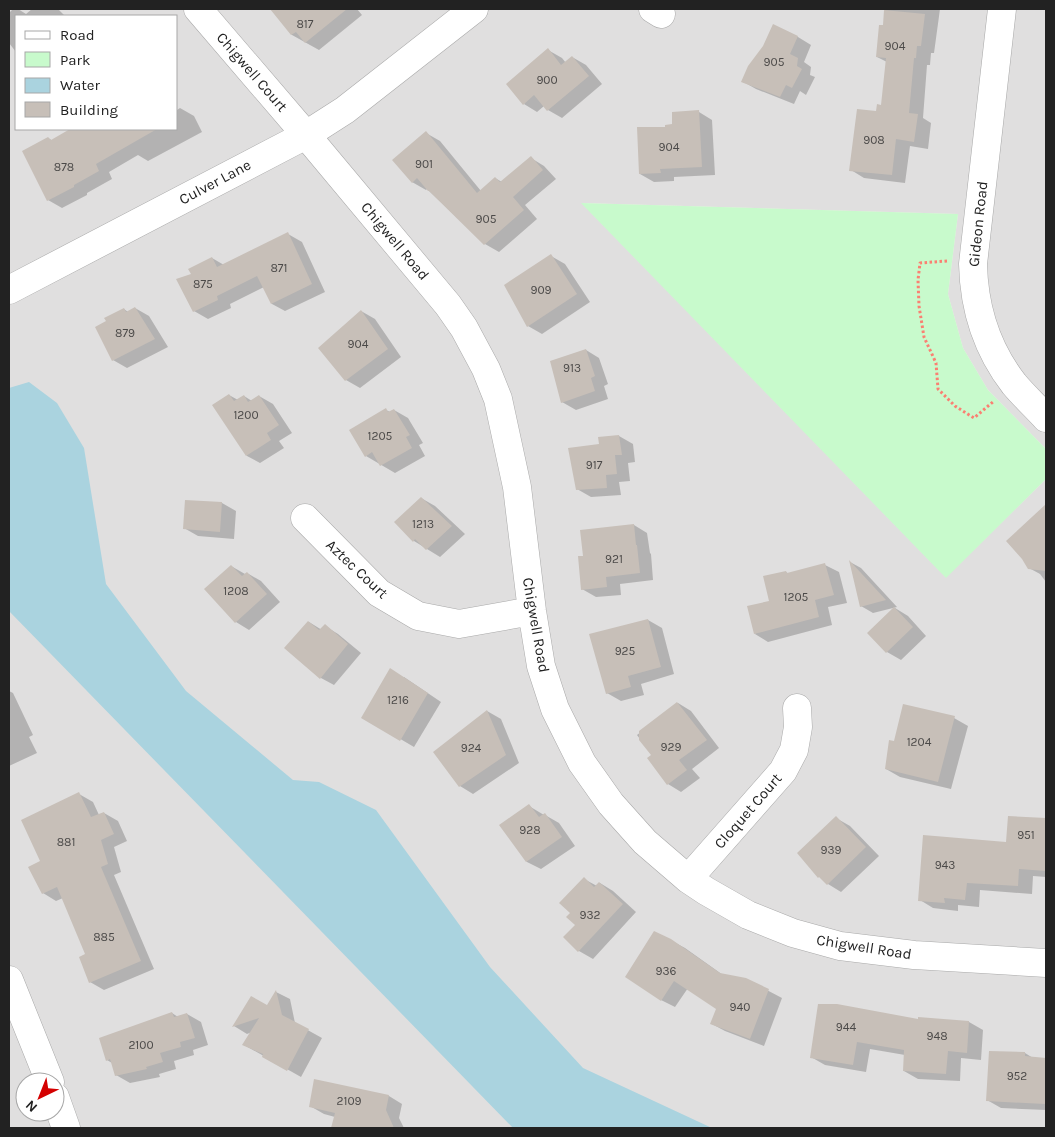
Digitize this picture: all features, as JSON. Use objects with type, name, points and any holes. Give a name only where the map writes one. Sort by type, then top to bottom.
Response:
[{"type":"street","name":"Chigwell Court","points":[[198,9],[306,134]]},
{"type":"street","name":"Culver Lane","points":[[9,290],[306,134],[345,110],[474,9]]},
{"type":"street","name":"Gideon Road","points":[[1002,9],[973,264],[973,284],[979,316],[992,352],[1014,384],[1046,418]]},
{"type":"street","name":"Chigwell Road","points":[[306,134],[448,305],[464,328],[486,369],[498,399],[517,486],[532,611],[541,666],[555,709],[582,763],[611,804],[645,842],[688,879],[748,915],[793,933],[840,946],[914,956],[1046,963]]},
{"type":"street","name":"Aztec Court","points":[[305,518],[379,593],[418,616],[458,624],[532,611]]},
{"type":"street","name":"Cloquet Court","points":[[688,879],[783,771],[794,750],[798,727],[797,708]]},
{"type":"street","points":[[9,980],[46,1072]]},
{"type":"path","points":[[952,261],[920,262],[918,280],[919,306],[924,337],[936,363],[938,389],[955,406],[974,418],[996,399]]},
{"type":"shaded area","points":[[9,9],[1046,9],[1046,449],[988,390],[963,348],[948,294],[958,214],[582,203],[946,577],[1046,479],[1046,1128],[9,1128]]},
{"type":"green space","points":[[581,203],[958,214],[948,294],[963,348],[988,390],[1046,449],[1046,479],[946,578]]},
{"type":"water","points":[[29,382],[57,403],[84,448],[106,584],[186,691],[293,780],[319,782],[376,810],[490,967],[583,1068],[712,1128],[513,1128],[9,611],[9,388]]},
{"type":"building","points":[[270,9],[347,9],[305,43],[296,32],[291,35]]},
{"type":"building","points":[[884,10],[925,14],[921,46],[917,46],[916,58],[914,58],[909,113],[918,114],[914,142],[896,139],[892,175],[849,171],[857,109],[876,111],[877,104],[881,105],[886,58],[876,57],[879,25],[883,25]]},
{"type":"building","points":[[773,24],[798,36],[790,54],[798,58],[797,66],[802,69],[792,88],[786,85],[780,97],[741,82],[748,66],[763,46]]},
{"type":"building","points":[[548,48],[561,65],[572,56],[589,76],[547,111],[534,95],[523,105],[506,84]]},
{"type":"building","points":[[699,110],[702,167],[660,169],[661,173],[639,174],[637,127],[665,127],[665,125],[672,124],[672,112]]},
{"type":"building","points":[[68,130],[155,130],[96,164],[99,171],[47,201],[22,151],[48,137],[51,140]]},
{"type":"building","points":[[426,131],[477,193],[495,177],[500,182],[531,156],[543,170],[513,197],[524,210],[484,245],[417,178],[412,183],[392,160]]},
{"type":"building","points":[[288,232],[312,284],[271,304],[257,276],[217,296],[218,300],[193,312],[176,279],[191,274],[188,269],[212,257],[217,267]]},
{"type":"building","points":[[551,254],[577,294],[527,327],[504,285]]},
{"type":"building","points":[[135,307],[155,339],[112,361],[95,327],[106,321],[104,318],[124,308],[126,312]]},
{"type":"building","points":[[361,310],[388,349],[345,381],[318,348]]},
{"type":"building","points":[[586,349],[595,376],[591,378],[595,391],[561,403],[550,361]]},
{"type":"building","points":[[229,394],[234,401],[244,395],[248,402],[259,395],[279,425],[267,433],[271,440],[246,456],[212,405]]},
{"type":"building","points":[[386,408],[388,412],[394,409],[410,435],[406,437],[412,448],[380,466],[372,452],[365,457],[349,430]]},
{"type":"building","points":[[619,435],[622,455],[615,455],[617,474],[606,475],[607,488],[576,490],[568,448],[599,444],[598,437]]},
{"type":"building","points":[[421,497],[452,526],[426,550],[415,539],[413,542],[394,522]]},
{"type":"building","points":[[185,500],[222,502],[220,532],[183,529]]},
{"type":"building","points":[[1046,504],[1046,571],[1028,569],[1006,541]]},
{"type":"building","points":[[634,524],[640,573],[606,577],[607,587],[581,590],[578,556],[583,556],[580,530]]},
{"type":"building","points":[[849,560],[886,600],[860,607]]},
{"type":"building","points":[[825,563],[834,595],[815,600],[819,617],[754,634],[747,606],[769,601],[763,576],[786,571],[787,573]]},
{"type":"building","points":[[231,565],[242,576],[247,572],[267,594],[235,623],[204,589]]},
{"type":"building","points":[[894,607],[913,627],[886,653],[867,633]]},
{"type":"building","points":[[648,619],[661,667],[628,676],[631,687],[606,694],[589,634]]},
{"type":"building","points":[[308,621],[319,630],[325,624],[348,644],[320,679],[284,648]]},
{"type":"building","points":[[390,668],[428,693],[400,741],[361,718]]},
{"type":"building","points":[[677,702],[707,740],[679,760],[687,770],[667,785],[647,758],[651,755],[639,740],[639,731]]},
{"type":"building","points":[[903,704],[955,716],[938,782],[885,769],[889,740],[894,741]]},
{"type":"building","points":[[487,710],[506,755],[459,787],[433,752]]},
{"type":"building","points":[[79,792],[91,817],[104,812],[114,834],[101,840],[108,864],[101,867],[141,961],[89,983],[79,957],[85,954],[57,887],[42,894],[28,867],[40,861],[21,820]]},
{"type":"building","points":[[529,804],[539,817],[545,813],[562,837],[526,862],[499,825]]},
{"type":"building","points":[[836,816],[866,847],[827,885],[818,878],[797,853]]},
{"type":"building","points":[[1008,816],[1046,818],[1046,871],[1019,869],[1018,886],[967,883],[965,900],[944,898],[945,903],[918,901],[923,835],[1006,842]]},
{"type":"building","points":[[584,877],[594,887],[599,882],[623,904],[578,952],[563,937],[575,925],[566,917],[570,913],[559,903]]},
{"type":"building","points":[[654,931],[671,939],[720,973],[746,978],[769,989],[750,1039],[710,1024],[716,1009],[674,981],[661,1001],[625,977]]},
{"type":"building","points":[[276,990],[282,1015],[309,1029],[287,1071],[262,1057],[263,1054],[242,1045],[259,1018],[232,1027],[251,996],[267,1005]]},
{"type":"building","points":[[818,1004],[837,1004],[918,1019],[918,1017],[969,1021],[967,1053],[948,1051],[946,1074],[903,1071],[904,1050],[857,1042],[853,1065],[810,1058]]},
{"type":"building","points":[[172,1012],[174,1017],[187,1013],[195,1038],[180,1042],[181,1047],[160,1053],[163,1062],[146,1067],[147,1069],[115,1076],[110,1059],[106,1061],[99,1038]]},
{"type":"building","points":[[989,1051],[1025,1052],[1025,1056],[1046,1058],[1045,1104],[986,1101]]},
{"type":"building","points":[[314,1079],[389,1095],[386,1110],[394,1128],[331,1128],[335,1113],[309,1107]]}]
